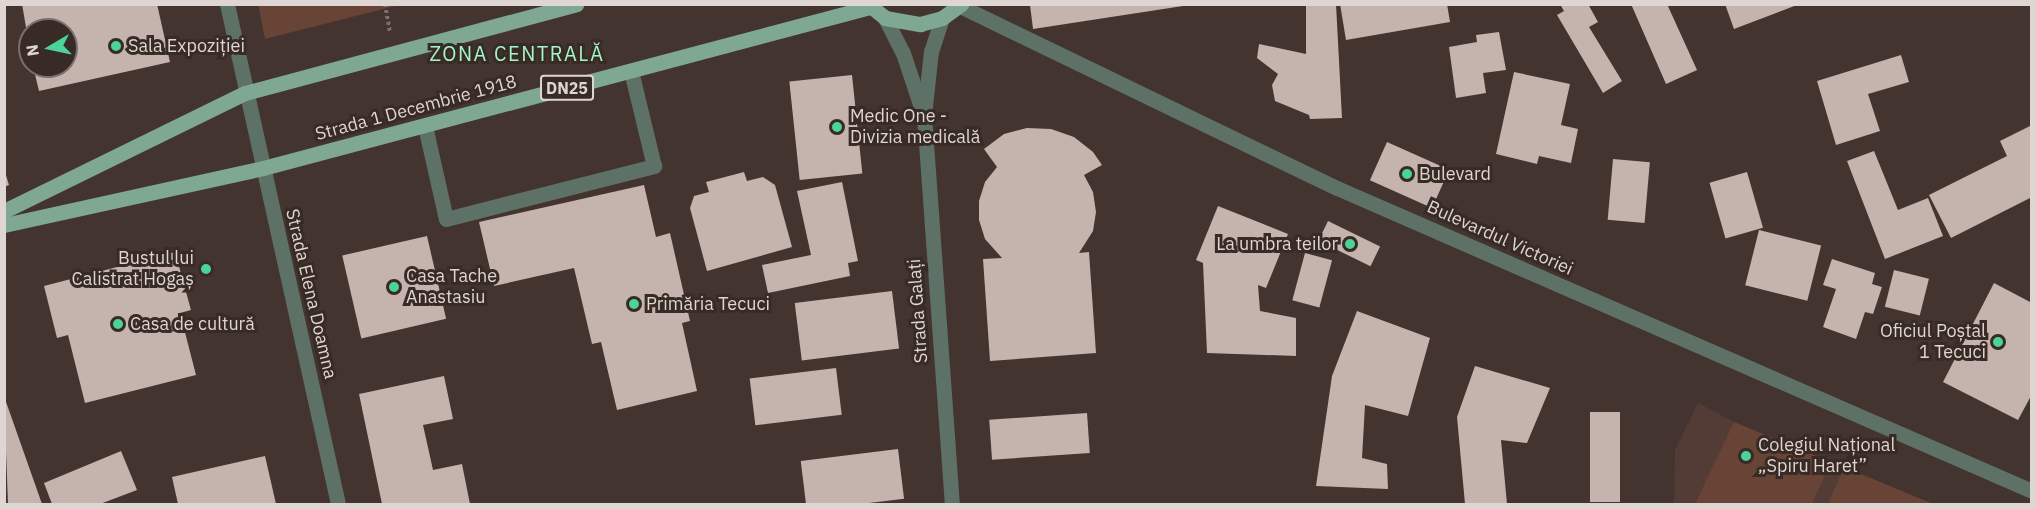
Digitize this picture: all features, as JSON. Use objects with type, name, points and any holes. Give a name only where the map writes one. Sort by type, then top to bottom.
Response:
[{"type":"main road","points":[[4,211],[244,93],[576,4]]},
{"type":"main road","name":"DN25","points":[[869,6],[885,18],[920,24],[942,18],[961,5]]},
{"type":"main road","name":"Strada 1 Decembrie 1918","points":[[4,225],[263,168],[869,6]]},
{"type":"street","name":"Strada Elena Doamna","points":[[227,4],[244,93],[263,168],[338,504]]},
{"type":"street","name":"Bulevardul Victoriei","points":[[961,5],[1337,188],[2031,491]]},
{"type":"street","name":"Strada Galați","points":[[885,18],[903,53],[924,115]]},
{"type":"street","name":"Strada Galați","points":[[942,18],[931,51],[924,115],[952,504]]},
{"type":"street","points":[[425,126],[446,219],[654,166],[632,71]]},
{"type":"shaded area","points":[[258,4],[399,4],[399,5],[265,39]]},
{"type":"shaded area","name":"Colegiul Național „Spiru Haret”","points":[[1698,403],[1734,422],[1933,504],[1674,504],[1675,450]]},
{"type":"shaded area","points":[[1734,422],[1831,462],[1812,504],[1695,504]]},
{"type":"shaded area","points":[[1844,467],[1933,504],[1828,504]]},
{"type":"building","name":"Sala Expoziției","points":[[22,4],[157,4],[170,62],[39,91],[36,78],[78,78],[78,18],[24,18]]},
{"type":"building","points":[[1306,4],[1336,4],[1342,118],[1310,119],[1309,115],[1275,101],[1272,85],[1278,74],[1257,58],[1259,44],[1306,54]]},
{"type":"building","points":[[1340,4],[1447,4],[1450,22],[1346,40]]},
{"type":"building","points":[[1560,4],[1588,4],[1598,22],[1589,27],[1622,81],[1603,93],[1557,15],[1564,11]]},
{"type":"building","points":[[1631,4],[1667,4],[1697,70],[1666,84]]},
{"type":"building","points":[[1725,4],[1797,4],[1797,5],[1734,29]]},
{"type":"building","points":[[1030,5],[1182,5],[1183,6],[1033,29]]},
{"type":"building","points":[[1499,32],[1506,70],[1483,73],[1486,93],[1456,98],[1449,47],[1477,42],[1476,35]]},
{"type":"building","points":[[1901,55],[1909,82],[1868,94],[1880,131],[1836,145],[1817,81]]},
{"type":"building","points":[[1514,72],[1570,84],[1561,125],[1578,129],[1571,163],[1539,156],[1537,164],[1496,154]]},
{"type":"building","points":[[852,75],[862,173],[800,180],[789,82]]},
{"type":"building","points":[[2032,125],[2032,197],[1951,238],[1929,195],[2007,156],[2000,141]]},
{"type":"building","points":[[1027,128],[1051,129],[1074,137],[1093,152],[1102,165],[1084,175],[1093,192],[1096,212],[1093,231],[1079,253],[1089,252],[1096,353],[990,361],[983,259],[1002,258],[985,239],[979,220],[979,201],[985,182],[997,167],[984,149],[1004,134]]},
{"type":"building","name":"Bulevard","points":[[1387,142],[1449,170],[1432,208],[1370,180]]},
{"type":"building","points":[[1874,151],[1898,210],[1928,198],[1943,236],[1885,259],[1847,161]]},
{"type":"building","points":[[1613,159],[1650,162],[1645,223],[1608,220]]},
{"type":"building","points":[[4,169],[9,185],[4,187]]},
{"type":"building","points":[[744,172],[747,181],[763,177],[775,185],[792,247],[707,271],[690,208],[694,196],[709,192],[706,182]]},
{"type":"building","points":[[1747,172],[1763,228],[1725,239],[1710,183]]},
{"type":"building","points":[[842,182],[858,261],[848,263],[850,276],[768,293],[762,265],[811,255],[797,191]]},
{"type":"building","name":"Primăria Tecuci","points":[[644,185],[656,237],[670,233],[690,321],[682,323],[697,391],[617,410],[601,342],[592,344],[574,268],[494,286],[479,222]]},
{"type":"building","points":[[1218,206],[1288,234],[1266,288],[1258,285],[1260,311],[1296,318],[1296,356],[1207,353],[1203,263],[1196,260]]},
{"type":"building","name":"La umbra teilor","points":[[1328,221],[1380,246],[1370,266],[1318,241]]},
{"type":"building","points":[[1759,230],[1821,245],[1807,301],[1745,285]]},
{"type":"building","name":"Casa Tache Anastasiu","points":[[427,236],[446,319],[361,338],[342,256]]},
{"type":"building","name":"Casa de cultură","points":[[175,252],[191,310],[180,313],[196,375],[85,403],[68,335],[57,338],[44,286]]},
{"type":"building","points":[[1305,253],[1332,260],[1319,308],[1292,300]]},
{"type":"building","points":[[1832,259],[1875,273],[1872,284],[1882,287],[1873,314],[1865,312],[1856,339],[1823,327],[1836,289],[1823,285]]},
{"type":"building","points":[[1894,270],[1929,279],[1920,316],[1885,307]]},
{"type":"building","name":"Oficiul Poștal 1 Tecuci","points":[[1994,283],[2032,303],[2032,394],[2018,420],[1943,382]]},
{"type":"building","points":[[892,291],[899,349],[802,361],[795,303]]},
{"type":"building","points":[[1357,311],[1430,338],[1408,416],[1365,405],[1362,458],[1387,464],[1388,489],[1316,486],[1332,376]]},
{"type":"building","points":[[1475,366],[1550,388],[1527,443],[1501,440],[1507,504],[1465,504],[1457,417]]},
{"type":"building","points":[[836,368],[842,415],[755,425],[750,379]]},
{"type":"building","points":[[444,376],[453,419],[423,425],[433,470],[462,464],[470,504],[382,504],[359,394]]},
{"type":"building","points":[[5,399],[42,504],[8,504]]},
{"type":"building","points":[[1590,412],[1620,412],[1620,502],[1590,502]]},
{"type":"building","points":[[1087,413],[1090,453],[992,460],[989,420]]},
{"type":"building","points":[[898,449],[904,499],[860,504],[806,504],[801,461]]},
{"type":"building","points":[[121,451],[137,490],[100,504],[52,504],[44,483]]},
{"type":"building","points":[[265,456],[276,504],[178,504],[172,477]]},
{"type":"place","name":"Sala Expoziției","points":[[116,46]]},
{"type":"place","name":"Medic One - Divizia medicală","points":[[837,127]]},
{"type":"place","name":"Bulevard","points":[[1407,174]]},
{"type":"place","name":"La umbra teilor","points":[[1350,244]]},
{"type":"place","name":"Bustul lui Calistrat Hogaș","points":[[206,269]]},
{"type":"place","name":"Casa Tache Anastasiu","points":[[394,287]]},
{"type":"place","name":"Primăria Tecuci","points":[[634,304]]},
{"type":"place","name":"Casa de cultură","points":[[118,324]]},
{"type":"place","name":"Oficiul Poștal 1 Tecuci","points":[[1998,342]]},
{"type":"place","name":"Colegiul Național „Spiru Haret”","points":[[1746,456]]},
{"type":"district","name":"ZONA CENTRALĂ","points":[[517,53]]}]
